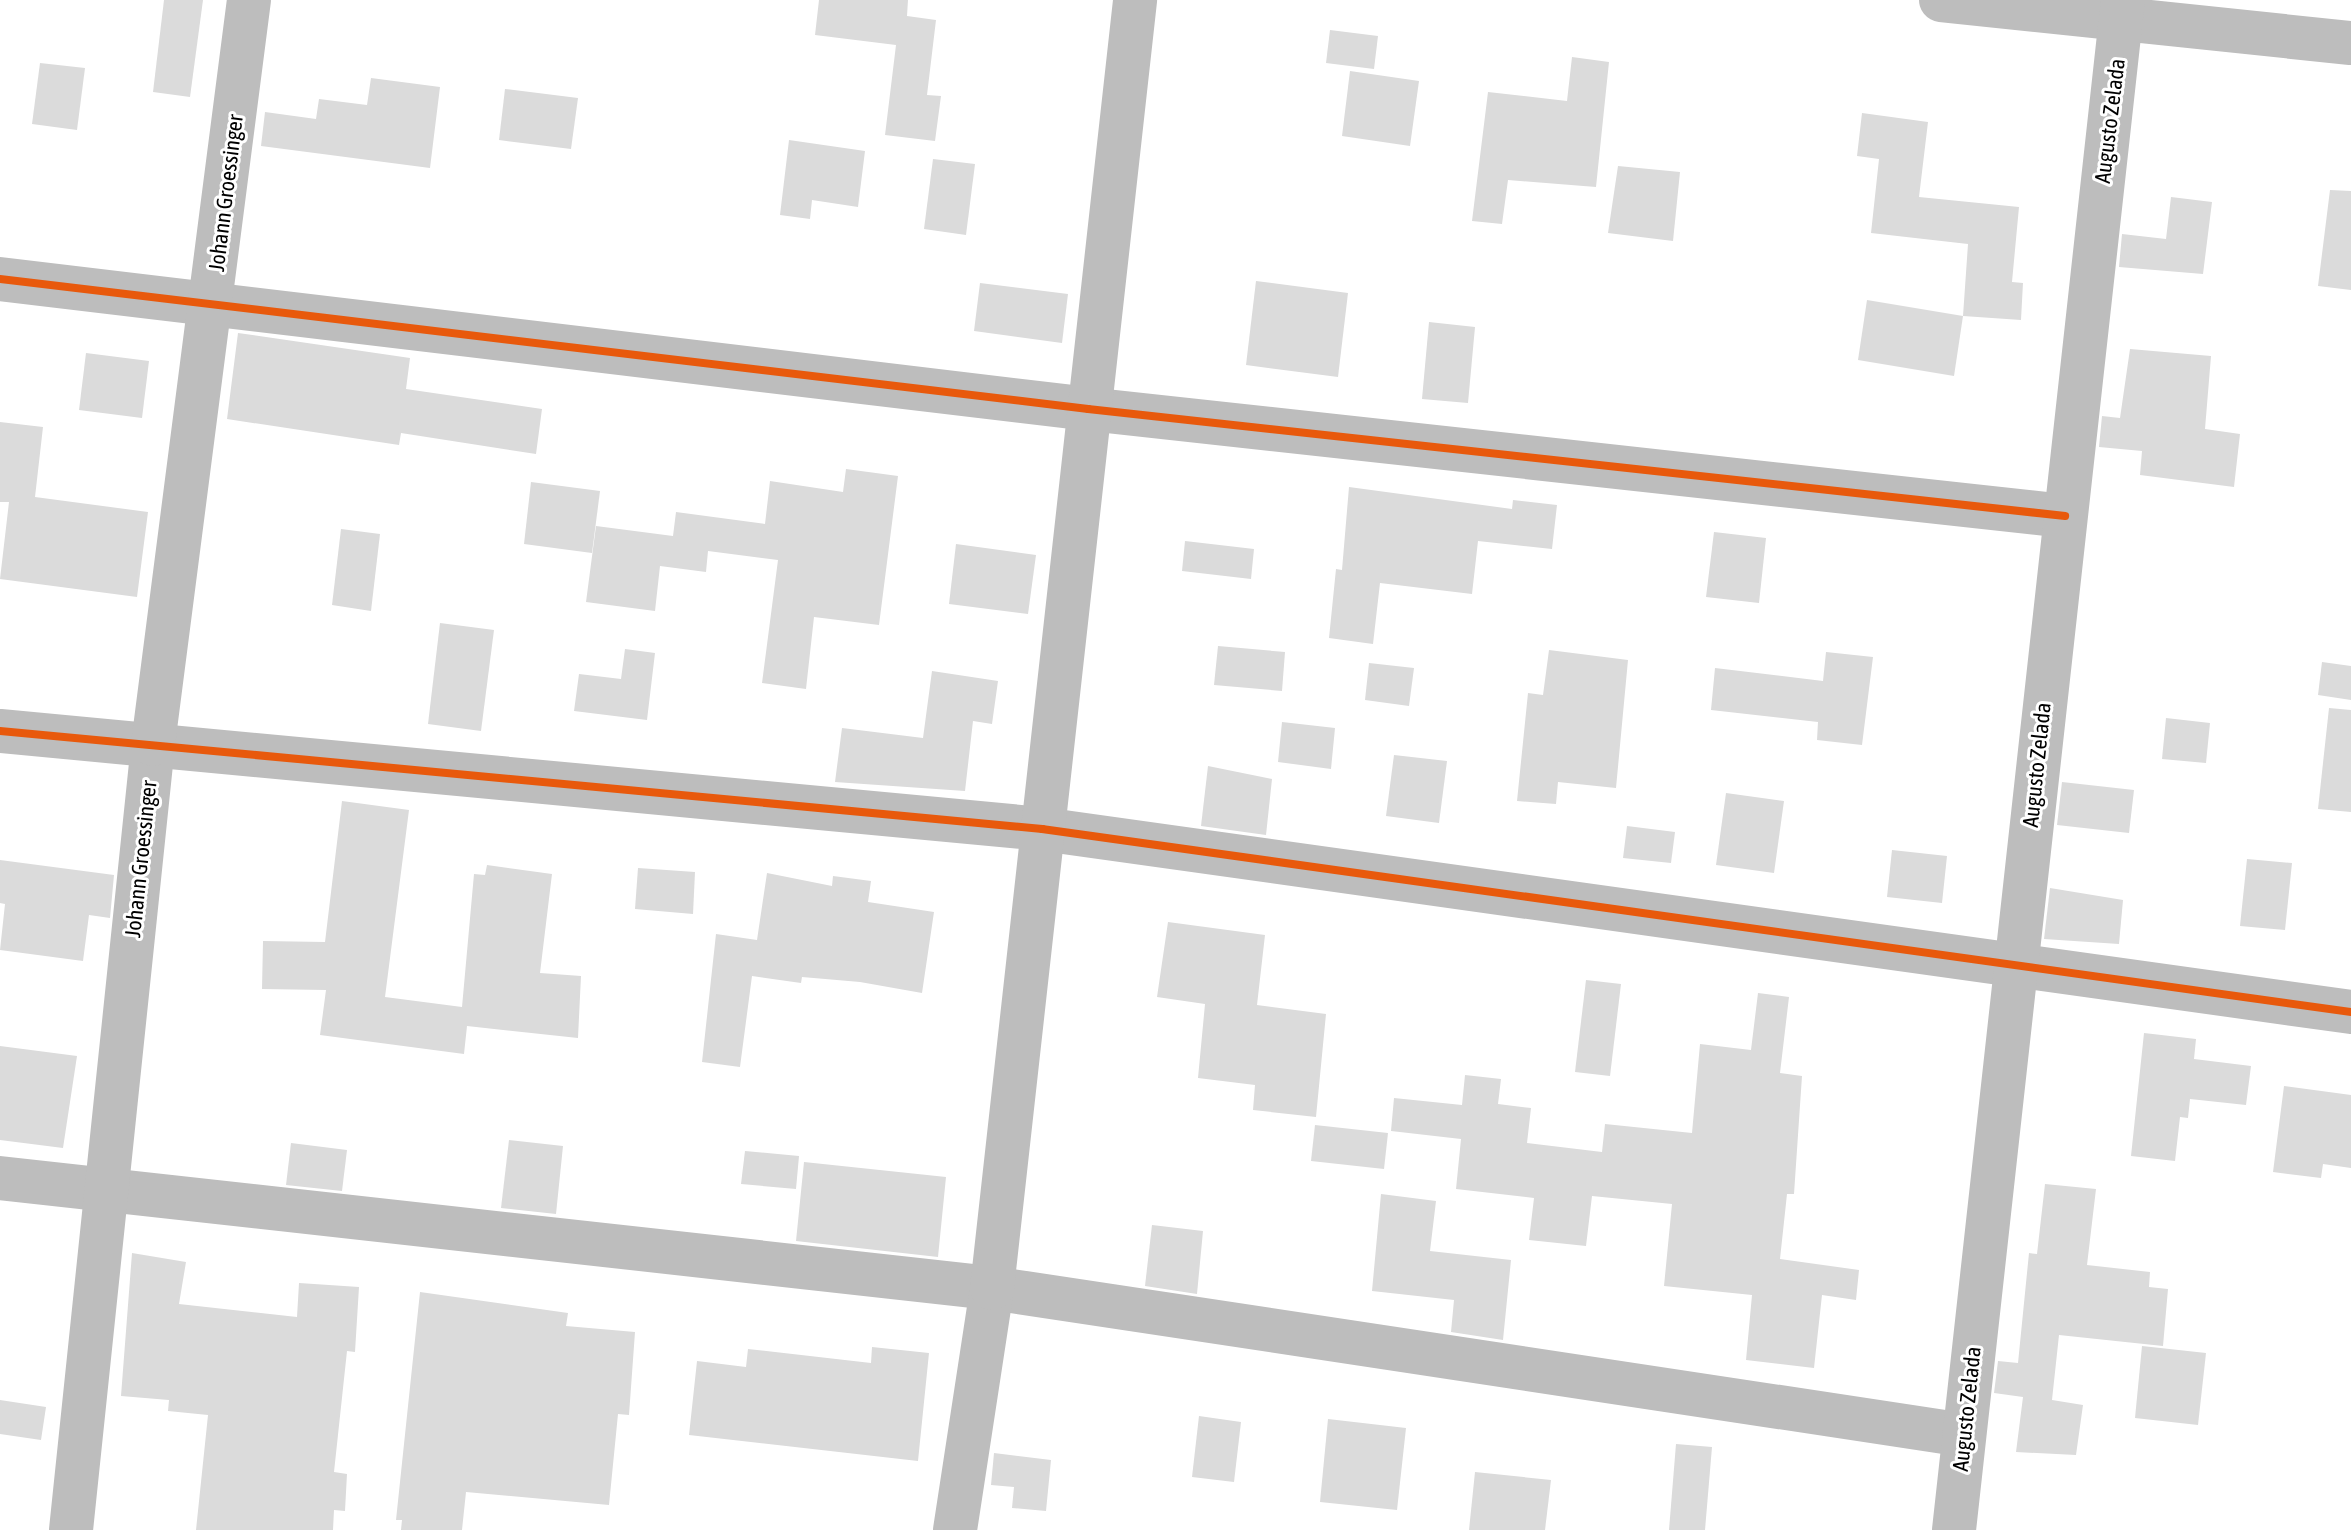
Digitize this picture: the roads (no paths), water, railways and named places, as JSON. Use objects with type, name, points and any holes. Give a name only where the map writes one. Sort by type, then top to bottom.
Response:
[{"type":"street","name":"Johann Groessinger","points":[[71,1530],[153,744],[213,304],[249,0]]},
{"type":"street","points":[[955,1530],[992,1288],[1135,0]]},
{"type":"street","points":[[1941,0],[2123,8],[2351,43]]},
{"type":"street","name":"Augusto Zelada","points":[[1954,1530],[2123,8]]},
{"type":"street","points":[[0,279],[1088,409],[2065,516]]},
{"type":"street","points":[[0,731],[1042,829],[2351,1012]]},
{"type":"street","points":[[0,1178],[992,1288],[1964,1435]]}]
